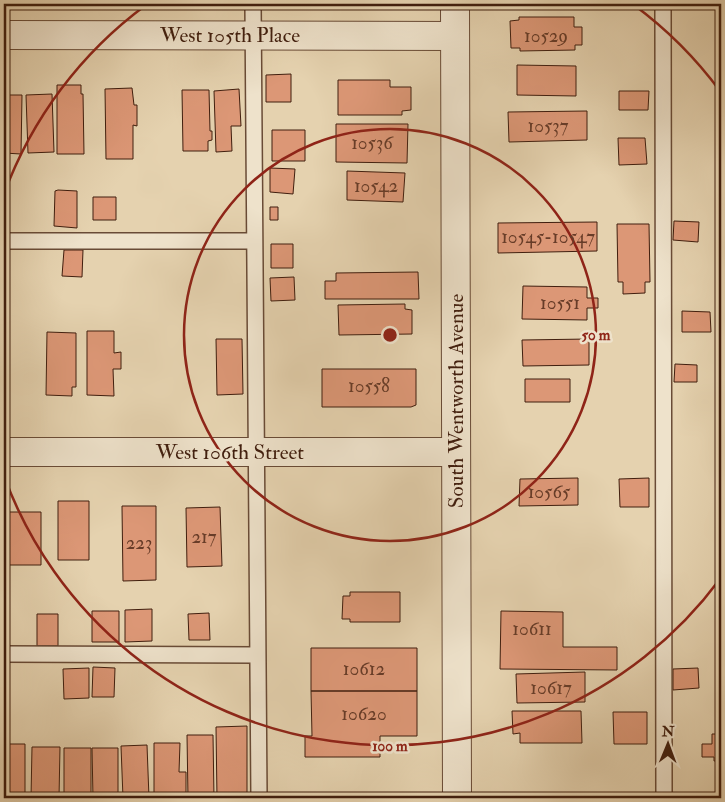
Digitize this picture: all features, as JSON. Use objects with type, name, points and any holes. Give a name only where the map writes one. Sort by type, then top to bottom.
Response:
[{"type":"street","name":"South Wentworth Avenue","points":[[455,4],[457,798]]},
{"type":"street","name":"West 105th Place","points":[[4,35],[455,36]]},
{"type":"street","name":"West 106th Street","points":[[4,452],[456,452]]},
{"type":"lane","points":[[253,4],[258,798]]},
{"type":"lane","points":[[662,4],[664,798]]},
{"type":"lane","points":[[4,241],[254,241]]},
{"type":"lane","points":[[4,654],[256,655]]},
{"type":"building","points":[[520,4],[585,4],[585,9],[519,9]]},
{"type":"building","points":[[519,17],[574,17],[574,27],[582,27],[582,45],[575,45],[575,50],[520,51],[520,48],[511,48],[510,21],[519,20]]},
{"type":"building","points":[[517,65],[576,66],[576,96],[517,95]]},
{"type":"building","points":[[291,74],[291,102],[266,102],[266,75]]},
{"type":"building","points":[[338,80],[390,80],[390,87],[411,87],[411,110],[402,111],[402,115],[338,115]]},
{"type":"building","points":[[57,85],[81,85],[81,94],[83,94],[84,154],[57,154]]},
{"type":"building","points":[[132,88],[134,105],[137,105],[137,126],[133,125],[133,159],[106,159],[105,89]]},
{"type":"building","points":[[239,89],[241,126],[231,126],[232,151],[216,152],[214,91]]},
{"type":"building","points":[[182,90],[209,90],[212,140],[208,141],[208,151],[183,151]]},
{"type":"building","points":[[619,91],[649,91],[648,110],[619,110]]},
{"type":"building","points":[[52,94],[54,152],[28,153],[26,95]]},
{"type":"building","points":[[4,95],[22,95],[21,154],[4,153]]},
{"type":"building","points":[[587,111],[587,140],[509,142],[508,112]]},
{"type":"building","points":[[336,124],[408,124],[407,163],[336,162]]},
{"type":"building","points":[[272,130],[305,130],[305,161],[272,161]]},
{"type":"building","points":[[618,138],[645,138],[647,164],[619,165]]},
{"type":"building","points":[[270,168],[295,169],[293,194],[270,192]]},
{"type":"building","points":[[347,171],[405,173],[403,202],[347,200]]},
{"type":"building","points":[[55,191],[77,191],[77,228],[54,226]]},
{"type":"building","points":[[93,197],[116,197],[116,220],[93,220]]},
{"type":"building","points":[[270,207],[278,207],[278,220],[270,220]]},
{"type":"building","points":[[674,221],[699,222],[698,242],[673,240]]},
{"type":"building","points":[[597,222],[597,251],[498,253],[498,223]]},
{"type":"building","points":[[617,224],[649,224],[650,282],[645,282],[645,293],[623,294],[623,282],[618,282]]},
{"type":"building","points":[[271,244],[293,244],[293,268],[271,268]]},
{"type":"building","points":[[64,250],[83,250],[82,277],[62,276]]},
{"type":"building","points":[[418,272],[419,299],[325,299],[325,281],[336,281],[336,273]]},
{"type":"building","points":[[294,277],[295,300],[271,301],[270,278]]},
{"type":"building","points":[[523,286],[587,287],[587,298],[598,298],[598,308],[587,308],[587,320],[522,319]]},
{"type":"building","points":[[405,304],[405,309],[412,310],[412,334],[339,335],[338,305]]},
{"type":"building","points":[[682,311],[710,312],[711,332],[682,332]]},
{"type":"building","points":[[87,331],[114,331],[114,353],[121,352],[121,369],[113,369],[114,396],[87,395]]},
{"type":"building","points":[[47,332],[76,333],[76,387],[72,387],[72,396],[46,395]]},
{"type":"building","points":[[216,339],[242,339],[243,394],[217,395]]},
{"type":"building","points":[[589,339],[589,365],[523,366],[522,340]]},
{"type":"building","points":[[675,364],[697,365],[697,382],[674,382]]},
{"type":"building","points":[[322,369],[416,369],[416,405],[411,407],[322,407]]},
{"type":"building","points":[[525,379],[570,379],[570,402],[525,402]]},
{"type":"building","points":[[578,478],[578,505],[519,506],[520,479]]},
{"type":"building","points":[[649,478],[649,507],[620,507],[619,479]]},
{"type":"building","points":[[58,501],[89,501],[89,560],[58,560]]},
{"type":"building","points":[[122,506],[156,506],[156,580],[123,581]]},
{"type":"building","points":[[220,507],[222,566],[187,567],[186,508]]},
{"type":"building","points":[[6,512],[41,512],[41,565],[5,565]]},
{"type":"building","points":[[350,592],[400,592],[400,622],[350,622],[350,619],[342,619],[343,596],[350,596]]},
{"type":"building","points":[[152,609],[152,641],[125,642],[125,610]]},
{"type":"building","points":[[92,611],[119,611],[119,642],[92,642]]},
{"type":"building","points":[[501,611],[563,612],[563,647],[617,647],[617,670],[500,669]]},
{"type":"building","points":[[209,613],[210,640],[189,640],[188,614]]},
{"type":"building","points":[[37,614],[58,614],[58,646],[37,646]]},
{"type":"building","points":[[311,648],[417,648],[417,691],[311,691]]},
{"type":"building","points":[[93,667],[115,668],[114,697],[92,697]]},
{"type":"building","points":[[89,668],[89,698],[64,699],[63,669]]},
{"type":"building","points":[[698,668],[699,688],[673,690],[673,669]]},
{"type":"building","points":[[585,672],[585,702],[517,703],[516,674]]},
{"type":"building","points":[[311,691],[417,691],[417,736],[380,736],[380,757],[305,757],[305,736],[312,736]]},
{"type":"building","points":[[512,711],[581,711],[582,743],[520,743],[520,733],[513,734]]},
{"type":"building","points":[[613,712],[647,712],[647,744],[614,744]]},
{"type":"building","points":[[247,726],[247,798],[217,798],[216,727]]},
{"type":"building","points":[[712,734],[721,734],[721,761],[714,761],[714,757],[702,757],[702,744],[712,744]]},
{"type":"building","points":[[187,735],[213,735],[214,798],[188,798]]},
{"type":"building","points":[[154,743],[180,743],[179,772],[186,772],[186,798],[154,798]]},
{"type":"building","points":[[4,744],[25,744],[25,798],[4,798]]},
{"type":"building","points":[[147,745],[149,798],[123,798],[121,746]]},
{"type":"building","points":[[32,747],[60,747],[59,798],[31,798]]},
{"type":"building","points":[[64,748],[91,748],[91,798],[64,798]]},
{"type":"building","points":[[92,748],[118,748],[118,798],[93,798]]},
{"type":"building","points":[[417,793],[417,798],[323,798],[323,794]]}]
